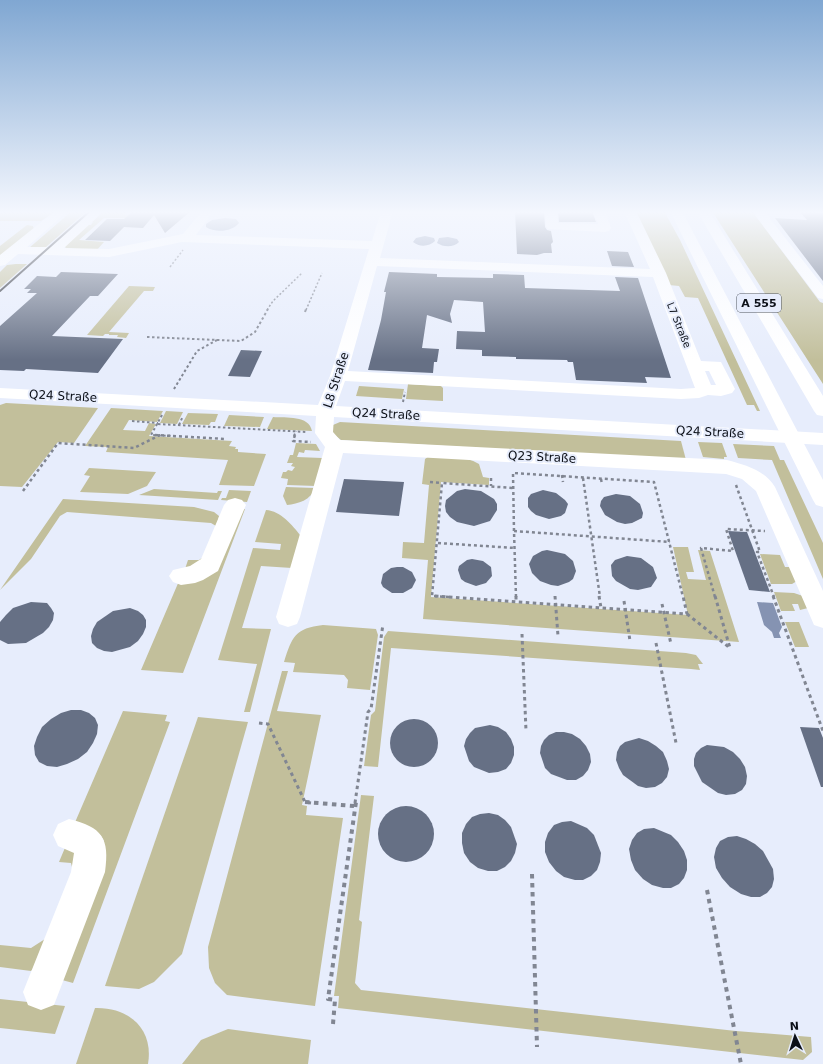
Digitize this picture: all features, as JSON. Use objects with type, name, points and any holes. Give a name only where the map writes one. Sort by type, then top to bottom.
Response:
[{"type":"main road","name":"L7 Straße","points":[[450,400],[681,394],[701,391],[721,391],[726,389],[714,366],[695,366],[653,261]]},
{"type":"main road","name":"A 555","points":[[701,261],[823,500]]},
{"type":"main road","name":"A 555","points":[[733,261],[819,404]]},
{"type":"main road","points":[[796,261],[823,295]]},
{"type":"main road","points":[[372,262],[659,273]]},
{"type":"main road","name":"L8 Straße","points":[[288,617],[330,439],[325,411],[338,376],[372,262]]},
{"type":"main road","points":[[338,376],[450,400]]},
{"type":"main road","name":"Q24 Straße","points":[[0,393],[165,406],[325,411],[450,400],[772,436],[823,439]]},
{"type":"main road","name":"Q23 Straße","points":[[330,439],[739,471]]},
{"type":"main road","points":[[739,471],[765,486],[823,618]]},
{"type":"main road","points":[[181,576],[195,574],[210,565],[234,505]]},
{"type":"main road","points":[[41,992],[88,872],[91,856],[89,845],[81,838],[69,835]]},
{"type":"path","points":[[170,267],[174,261]]},
{"type":"path","points":[[147,337],[241,341],[255,332],[273,300],[302,273]]},
{"type":"path","points":[[306,312],[322,273]]},
{"type":"path","points":[[217,340],[198,351],[165,406],[151,435],[226,439]]},
{"type":"path","points":[[132,421],[330,439]]},
{"type":"path","points":[[23,491],[58,443],[134,448],[160,436]]},
{"type":"path","points":[[739,471],[752,530],[760,552],[757,552],[823,731]]},
{"type":"path","points":[[516,602],[513,473],[635,480],[654,482],[687,614]]},
{"type":"path","points":[[562,476],[563,482]]},
{"type":"path","points":[[491,478],[491,486]]},
{"type":"path","points":[[583,478],[601,608]]},
{"type":"path","points":[[601,479],[602,484]]},
{"type":"path","points":[[635,480],[636,486]]},
{"type":"path","points":[[430,482],[513,488]]},
{"type":"path","points":[[442,483],[438,543],[432,596],[687,614],[730,648],[701,548],[733,551],[726,529],[785,532]]},
{"type":"path","points":[[514,532],[670,542]]},
{"type":"path","points":[[438,543],[515,548]]},
{"type":"path","points":[[555,596],[558,636]]},
{"type":"path","points":[[624,601],[630,641]]},
{"type":"path","points":[[662,604],[671,644]]},
{"type":"path","points":[[333,1024],[335,1000],[328,1000],[354,806],[368,712],[371,709],[383,624]]},
{"type":"path","points":[[522,634],[526,731]]},
{"type":"path","points":[[656,643],[676,743]]},
{"type":"path","points":[[259,723],[268,724],[305,802],[354,806]]},
{"type":"path","points":[[532,874],[538,1047]]},
{"type":"path","points":[[707,890],[736,1031],[741,1064]]},
{"type":"shaded area","points":[[657,261],[690,261],[760,411],[757,411],[754,405],[747,405],[698,298],[685,297],[679,286],[669,285]]},
{"type":"shaded area","points":[[744,261],[789,261],[820,302],[823,303],[823,384]]},
{"type":"shaded area","points":[[27,264],[0,288],[0,272],[7,265]]},
{"type":"shaded area","points":[[129,286],[155,287],[153,291],[144,291],[109,332],[129,333],[126,338],[109,334],[105,334],[103,336],[87,335]]},
{"type":"shaded area","points":[[408,384],[441,386],[443,388],[443,401],[406,399]]},
{"type":"shaded area","points":[[359,386],[404,389],[402,399],[356,396]]},
{"type":"shaded area","points":[[6,403],[98,408],[74,443],[58,442],[22,487],[0,486],[0,405]]},
{"type":"shaded area","points":[[111,408],[163,411],[157,422],[129,420],[123,430],[145,431],[149,423],[156,424],[149,436],[232,441],[229,446],[236,447],[235,449],[238,449],[238,452],[266,454],[254,486],[219,485],[228,460],[106,452],[108,447],[85,446]]},
{"type":"shaded area","points":[[166,411],[183,412],[177,424],[160,423]]},
{"type":"shaded area","points":[[188,413],[218,414],[215,422],[211,422],[209,425],[182,424]]},
{"type":"shaded area","points":[[229,415],[264,417],[260,427],[224,426]]},
{"type":"shaded area","points":[[273,417],[296,418],[302,420],[310,426],[312,431],[267,429]]},
{"type":"shaded area","points":[[340,422],[681,441],[686,460],[341,440],[332,433],[333,425]]},
{"type":"shaded area","points":[[698,442],[722,443],[727,457],[724,457],[724,459],[703,457]]},
{"type":"shaded area","points":[[296,443],[316,444],[320,451],[305,450],[304,453],[299,452],[297,457],[322,458],[316,486],[287,485],[288,479],[281,478],[283,472],[288,470],[292,471],[295,467],[291,466],[293,463],[287,463],[290,455],[293,455]]},
{"type":"shaded area","points":[[733,444],[774,446],[780,460],[784,460],[823,543],[823,579],[772,460],[738,458]]},
{"type":"shaded area","points":[[429,456],[455,457],[473,461],[479,464],[483,477],[489,478],[489,485],[441,482],[431,597],[688,615],[673,547],[688,547],[694,572],[686,572],[688,579],[706,580],[698,550],[710,551],[739,642],[423,619],[428,560],[402,558],[403,542],[424,543],[429,485],[422,484],[425,459]]},
{"type":"shaded area","points":[[89,468],[156,472],[147,486],[128,494],[80,492],[90,476],[84,475]]},
{"type":"shaded area","points":[[286,487],[315,488],[310,496],[304,501],[287,505],[283,496]]},
{"type":"shaded area","points":[[154,489],[217,493],[218,491],[222,491],[218,500],[139,495]]},
{"type":"shaded area","points":[[229,490],[251,491],[247,502],[221,500],[222,498],[226,498]]},
{"type":"shaded area","points":[[63,499],[194,507],[214,512],[219,516],[209,559],[184,572],[188,560],[199,560],[205,556],[216,526],[211,523],[67,512],[60,516],[31,559],[0,590]]},
{"type":"shaded area","points":[[245,509],[183,673],[141,670],[179,581],[195,578],[239,510]]},
{"type":"shaded area","points":[[266,510],[277,513],[290,523],[301,536],[292,568],[261,566],[242,628],[271,629],[250,712],[244,712],[257,664],[218,660],[253,548],[280,550],[281,544],[255,542]]},
{"type":"shaded area","points":[[760,554],[780,555],[785,567],[790,567],[797,581],[792,584],[771,584]]},
{"type":"shaded area","points":[[774,592],[794,593],[803,596],[808,608],[800,610],[798,604],[792,604],[795,611],[781,611]]},
{"type":"shaded area","points":[[785,622],[799,622],[809,647],[795,647]]},
{"type":"shaded area","points":[[323,625],[376,629],[378,635],[370,690],[347,688],[348,680],[344,675],[293,672],[295,663],[284,662],[292,640],[300,631],[314,626]]},
{"type":"shaded area","points":[[388,631],[686,653],[696,655],[703,664],[698,664],[700,670],[391,648],[378,767],[364,766],[371,715],[375,711],[384,637]]},
{"type":"shaded area","points":[[282,671],[288,671],[277,711],[321,715],[302,805],[307,806],[306,815],[343,818],[315,1006],[227,995],[215,983],[209,968],[208,947]]},
{"type":"shaded area","points":[[123,711],[167,715],[165,721],[170,722],[73,983],[62,980],[104,841],[95,831],[73,827]]},
{"type":"shaded area","points":[[198,717],[248,722],[182,954],[154,982],[139,989],[105,986]]},
{"type":"shaded area","points":[[361,795],[374,796],[359,920],[362,922],[355,983],[361,990],[736,1031],[811,1037],[812,1052],[803,1060],[338,1008],[339,996],[334,996]]},
{"type":"shaded area","points":[[67,843],[81,853],[42,960],[31,971],[0,967],[0,945],[31,948],[45,939],[73,871],[71,863],[59,862]]},
{"type":"shaded area","points":[[0,999],[65,1006],[55,1034],[0,1028]]},
{"type":"shaded area","points":[[95,1008],[118,1011],[136,1022],[143,1031],[147,1040],[149,1052],[148,1064],[76,1064]]},
{"type":"shaded area","points":[[228,1029],[311,1040],[308,1064],[182,1064],[201,1040]]},
{"type":"water","points":[[757,602],[773,603],[782,627],[779,633],[781,638],[774,638],[772,632],[764,625]]},
{"type":"building","points":[[610,261],[631,261],[634,267],[612,266]]},
{"type":"building","points":[[807,261],[823,261],[823,281]]},
{"type":"building","points":[[61,272],[118,274],[98,296],[90,296],[52,336],[123,339],[98,373],[26,369],[24,371],[0,370],[0,326],[37,293],[27,293],[31,289],[24,289],[37,276],[56,277]]},
{"type":"building","points":[[389,272],[437,274],[437,277],[493,278],[493,274],[524,275],[525,288],[620,291],[615,277],[638,278],[671,378],[645,377],[647,383],[576,380],[573,362],[568,362],[567,360],[516,359],[516,357],[482,356],[482,350],[456,349],[457,331],[485,332],[483,302],[454,300],[450,314],[452,323],[427,315],[422,348],[439,349],[437,362],[434,362],[433,373],[368,370],[381,320],[386,292],[384,292]]},
{"type":"building","points":[[241,350],[262,351],[250,377],[228,376]]},
{"type":"building","points":[[344,479],[404,482],[399,516],[336,512]]},
{"type":"building","points":[[465,489],[481,491],[494,499],[497,504],[497,510],[490,521],[474,526],[457,522],[446,512],[446,500],[457,491]]},
{"type":"building","points":[[543,490],[556,493],[565,500],[568,504],[565,513],[561,516],[549,519],[536,515],[531,511],[528,507],[528,498],[531,494]]},
{"type":"building","points":[[616,494],[630,496],[640,504],[643,513],[642,518],[632,523],[625,524],[617,522],[605,515],[600,506],[601,501],[604,497]]},
{"type":"building","points":[[728,531],[747,532],[770,592],[749,590]]},
{"type":"building","points":[[547,550],[565,554],[573,561],[576,571],[573,579],[558,586],[551,585],[540,581],[532,573],[529,564],[533,556]]},
{"type":"building","points":[[627,556],[641,558],[653,567],[657,578],[651,587],[638,590],[630,589],[616,581],[612,576],[611,565],[615,560]]},
{"type":"building","points":[[472,559],[483,561],[491,567],[492,576],[486,583],[476,586],[461,579],[458,570],[459,566],[467,560]]},
{"type":"building","points":[[403,567],[412,572],[416,580],[412,588],[403,593],[392,593],[383,587],[381,583],[383,574],[391,568]]},
{"type":"building","points":[[31,602],[47,603],[51,608],[54,613],[53,620],[49,627],[43,633],[26,643],[8,644],[0,640],[0,622],[13,608]]},
{"type":"building","points":[[130,608],[138,611],[146,620],[146,627],[138,641],[130,647],[112,652],[97,648],[92,643],[91,636],[97,622],[113,611]]},
{"type":"building","points":[[71,710],[81,710],[89,713],[95,718],[98,725],[97,734],[93,743],[87,752],[78,759],[67,764],[57,767],[47,766],[39,762],[35,755],[34,746],[42,727],[61,713]]},
{"type":"building","points":[[409,719],[419,719],[431,726],[438,738],[438,748],[431,760],[419,767],[409,767],[401,763],[394,756],[390,748],[390,738],[394,730],[401,723]]},
{"type":"building","points":[[490,725],[498,727],[506,732],[514,747],[514,755],[511,763],[506,769],[489,773],[474,767],[469,761],[464,746],[466,739],[475,728]]},
{"type":"building","points":[[800,727],[819,728],[823,738],[823,787],[821,787]]},
{"type":"building","points":[[556,732],[572,734],[580,739],[590,754],[591,762],[588,770],[583,776],[576,780],[567,780],[551,774],[545,768],[540,753],[541,746],[549,735]]},
{"type":"building","points":[[639,738],[656,746],[663,752],[667,761],[669,769],[667,777],[662,783],[655,787],[646,788],[638,786],[623,775],[616,760],[617,752],[620,746],[625,742]]},
{"type":"building","points":[[707,745],[724,747],[733,752],[740,759],[745,767],[747,776],[746,784],[742,790],[735,794],[726,795],[718,793],[702,782],[694,766],[694,759],[696,753]]},
{"type":"building","points":[[406,806],[417,808],[426,814],[432,823],[434,834],[432,845],[426,854],[417,860],[406,862],[395,860],[386,854],[380,845],[378,834],[380,823],[386,814],[395,808]]},
{"type":"building","points":[[489,813],[498,815],[505,820],[511,827],[517,844],[511,861],[505,867],[497,871],[488,871],[478,868],[470,862],[464,853],[462,843],[462,833],[466,824],[472,817]]},
{"type":"building","points":[[571,821],[587,828],[594,835],[601,853],[597,870],[591,876],[583,880],[575,880],[564,877],[556,871],[549,862],[545,852],[545,842],[548,833],[554,825]]},
{"type":"building","points":[[654,828],[671,835],[684,851],[687,860],[687,870],[684,878],[679,884],[671,888],[663,888],[652,885],[643,879],[635,870],[631,860],[629,849],[632,840],[637,833],[644,829]]},
{"type":"building","points":[[737,836],[755,844],[763,851],[773,869],[774,879],[772,887],[767,893],[760,897],[751,897],[741,894],[730,887],[716,868],[714,857],[716,848],[720,841],[728,837]]},
{"type":"railway","points":[[0,291],[34,261]]}]
